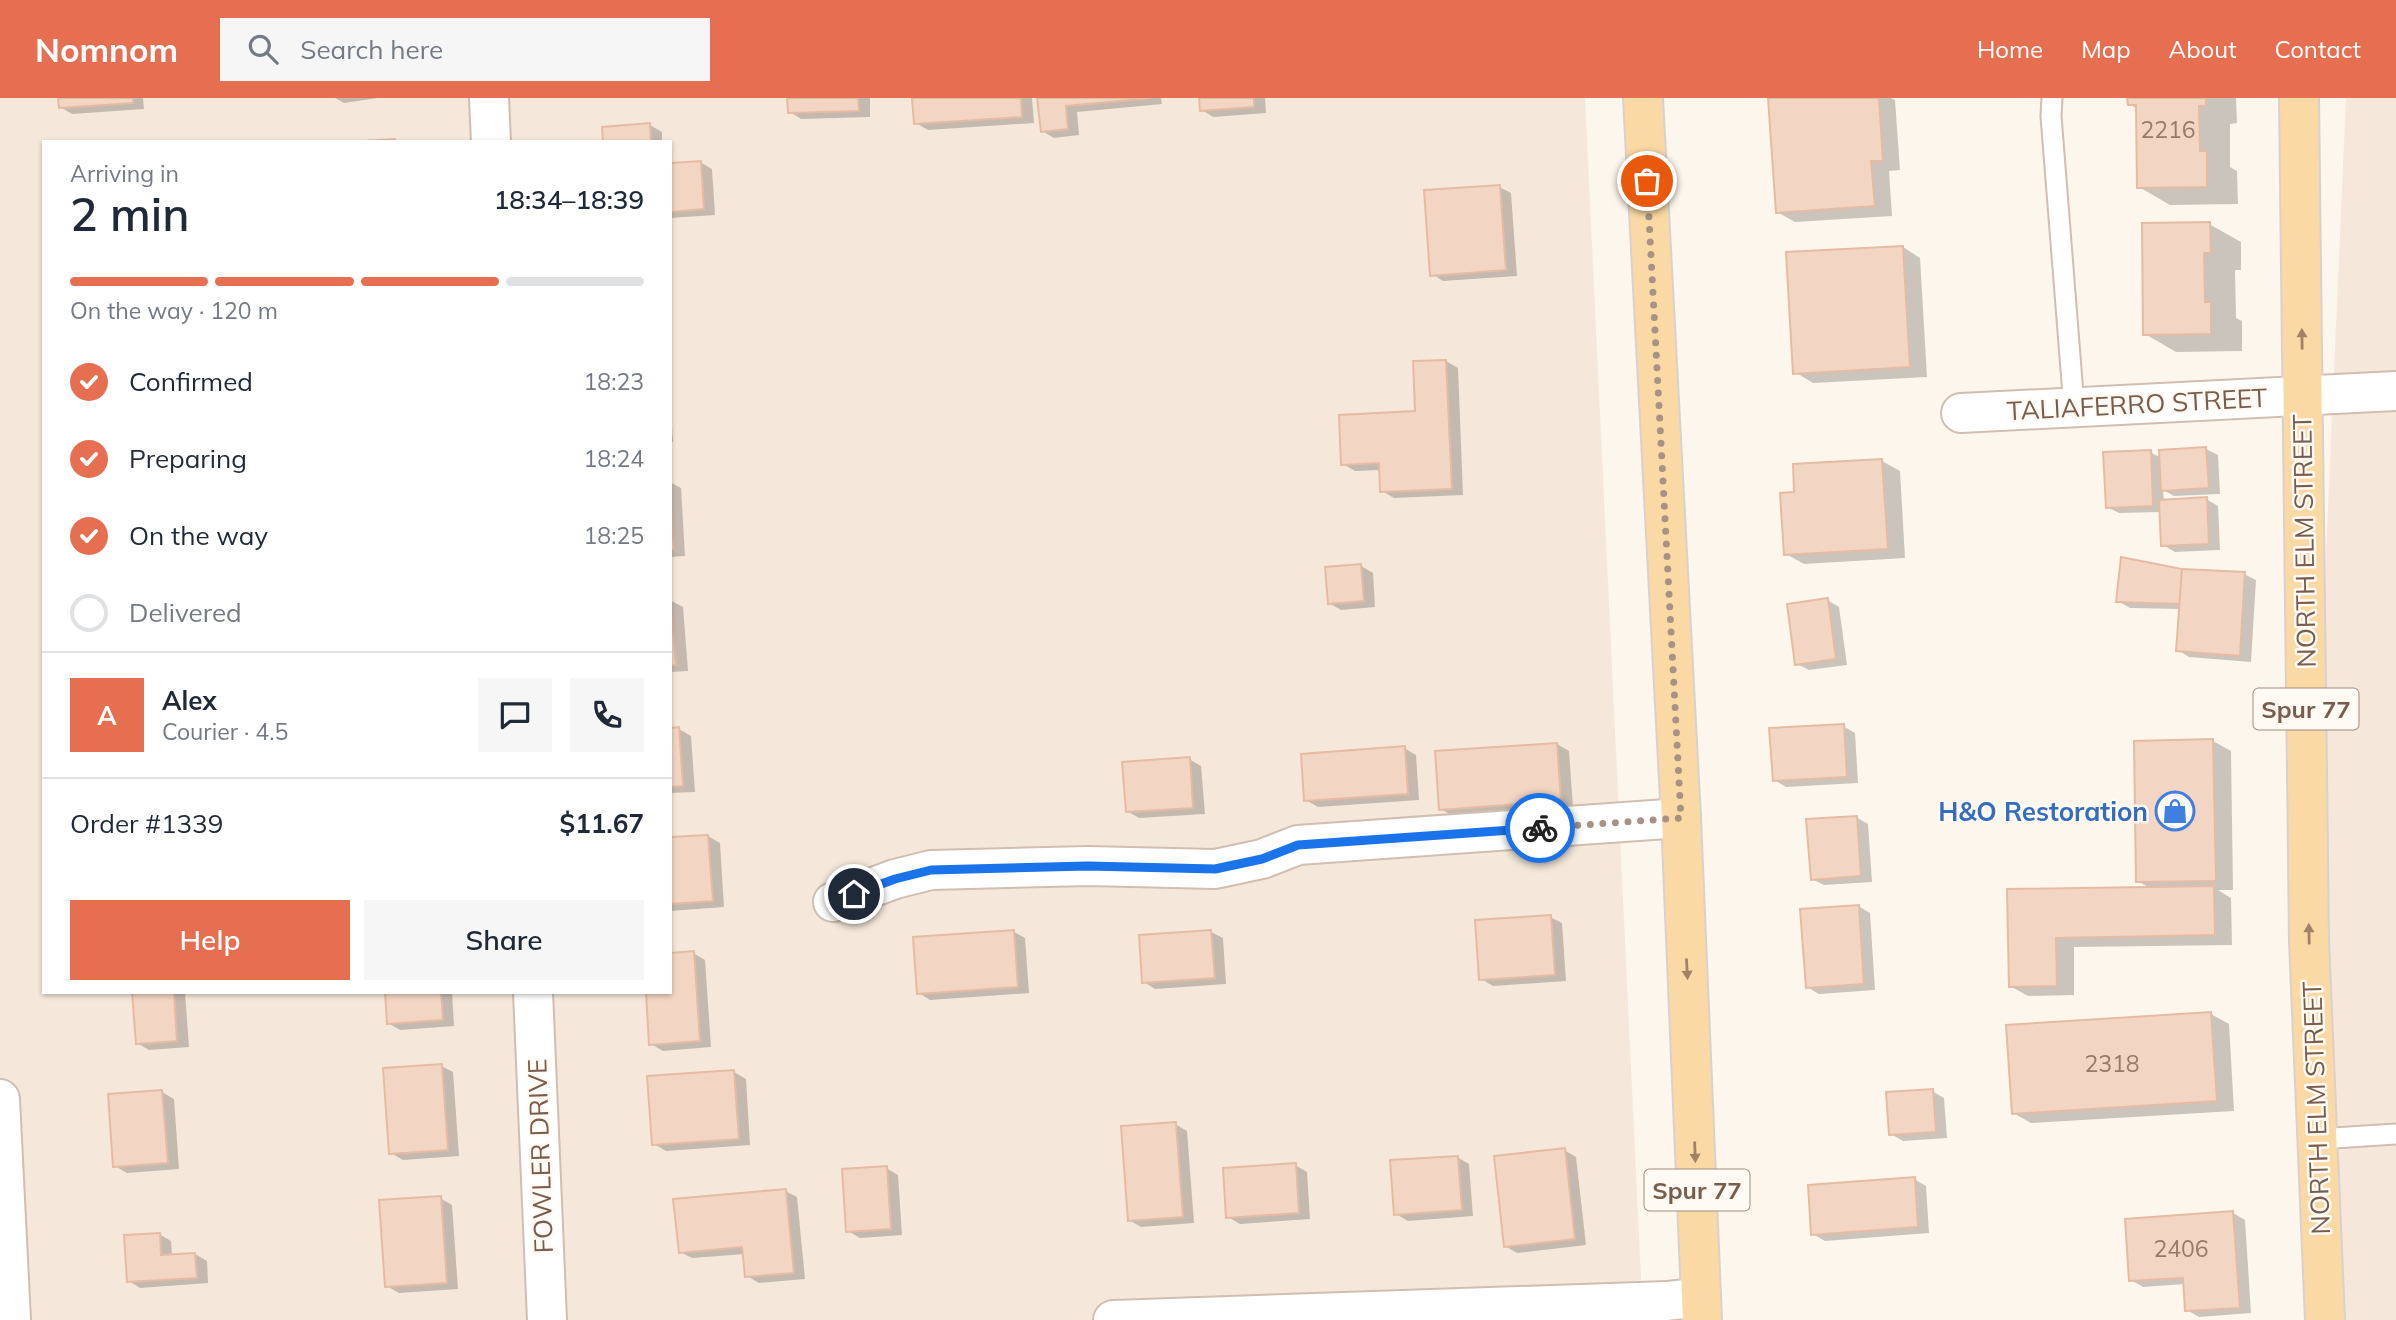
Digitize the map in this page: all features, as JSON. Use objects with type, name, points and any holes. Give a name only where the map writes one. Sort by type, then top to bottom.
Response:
[{"type":"main road","name":"Spur 77","points":[[1643,98],[1681,818],[1702,1308]]},
{"type":"main road","name":"NORTH ELM STREET","points":[[2299,98],[2309,941],[2325,1320]]},
{"type":"street","points":[[489,98],[491,140]]},
{"type":"street","name":"TALIAFERRO STREET","points":[[1961,413],[2396,391]]},
{"type":"street","points":[[833,902],[895,879],[931,870],[1088,866],[1215,869],[1262,859],[1298,845],[1681,818]]},
{"type":"street","name":"FOWLER DRIVE","points":[[533,994],[547,1320]]},
{"type":"street","points":[[0,1099],[11,1320]]},
{"type":"street","points":[[1114,1320],[1503,1313],[1667,1301],[1702,1308]]},
{"type":"lane","points":[[2052,98],[2051,116],[2074,407]]},
{"type":"lane","points":[[2318,1139],[2396,1134]]},
{"type":"shaded area","points":[[0,98],[1585,98],[1643,1320],[0,1320]]},
{"type":"shaded area","points":[[2346,98],[2396,98],[2396,1320],[2339,1320],[2309,941]]},
{"type":"building","points":[[58,98],[133,98],[133,103],[59,108]]},
{"type":"building","points":[[787,98],[858,98],[859,111],[788,113]]},
{"type":"building","points":[[912,98],[1021,98],[1022,117],[914,124]]},
{"type":"building","points":[[1037,98],[1151,98],[1066,106],[1068,129],[1041,132]]},
{"type":"building","points":[[1199,98],[1254,98],[1254,107],[1200,111]]},
{"type":"building","points":[[1768,98],[1879,98],[1883,161],[1871,161],[1875,206],[1776,213]]},
{"type":"building","points":[[2127,98],[2206,98],[2206,106],[2199,106],[2200,151],[2207,151],[2207,187],[2137,188],[2136,105],[2128,105]]},
{"type":"building","points":[[650,123],[651,140],[603,140],[602,127]]},
{"type":"building","points":[[701,161],[704,209],[672,212],[672,163]]},
{"type":"building","points":[[1500,185],[1506,270],[1430,276],[1424,190]]},
{"type":"building","points":[[2210,222],[2211,253],[2204,253],[2205,302],[2211,302],[2211,334],[2143,335],[2142,223]]},
{"type":"building","points":[[1903,246],[1910,367],[1793,374],[1786,252]]},
{"type":"building","points":[[1446,360],[1452,489],[1380,492],[1379,463],[1341,465],[1339,415],[1415,411],[1413,361]]},
{"type":"building","points":[[2206,447],[2209,488],[2161,491],[2159,450]]},
{"type":"building","points":[[2151,450],[2153,506],[2106,508],[2103,452]]},
{"type":"building","points":[[1882,459],[1888,549],[1784,555],[1780,493],[1794,492],[1793,464]]},
{"type":"building","points":[[2207,497],[2209,544],[2161,546],[2159,500]]},
{"type":"building","points":[[2121,557],[2182,569],[2180,604],[2116,602]]},
{"type":"building","points":[[1361,564],[1364,601],[1328,604],[1325,567]]},
{"type":"building","points":[[2182,569],[2245,572],[2240,656],[2176,651]]},
{"type":"building","points":[[1828,598],[1836,659],[1795,665],[1787,604]]},
{"type":"building","points":[[672,620],[676,665],[672,666]]},
{"type":"building","points":[[1844,724],[1847,777],[1773,781],[1769,728]]},
{"type":"building","points":[[679,727],[683,786],[672,787],[672,728]]},
{"type":"building","name":"H&O Restoration","points":[[2213,739],[2216,881],[2136,882],[2134,741]]},
{"type":"building","points":[[1557,743],[1561,801],[1439,810],[1435,751]]},
{"type":"building","points":[[1405,746],[1408,794],[1304,801],[1301,754]]},
{"type":"building","points":[[1190,757],[1193,808],[1126,812],[1122,762]]},
{"type":"building","points":[[1857,816],[1861,876],[1811,880],[1806,819]]},
{"type":"building","points":[[708,835],[713,901],[672,904],[672,837]]},
{"type":"building","points":[[2214,886],[2215,935],[2056,938],[2057,986],[2009,987],[2007,889]]},
{"type":"building","points":[[1859,905],[1864,984],[1806,988],[1800,909]]},
{"type":"building","points":[[1551,915],[1555,975],[1479,980],[1475,920]]},
{"type":"building","points":[[1014,930],[1018,987],[917,994],[913,937]]},
{"type":"building","points":[[1211,930],[1215,978],[1142,983],[1139,935]]},
{"type":"building","points":[[694,951],[700,1041],[649,1045],[646,994],[672,994],[672,953]]},
{"type":"building","points":[[132,994],[174,994],[177,1041],[136,1044]]},
{"type":"building","points":[[385,994],[441,994],[443,1020],[387,1024]]},
{"type":"building","points":[[2211,1012],[2217,1101],[2012,1114],[2006,1025]]},
{"type":"building","points":[[442,1064],[448,1150],[389,1154],[383,1068]]},
{"type":"building","points":[[734,1070],[739,1139],[652,1145],[647,1076]]},
{"type":"building","points":[[1933,1089],[1936,1132],[1889,1135],[1886,1092]]},
{"type":"building","points":[[162,1090],[168,1163],[113,1167],[108,1094]]},
{"type":"building","points":[[1176,1122],[1183,1217],[1128,1221],[1121,1126]]},
{"type":"building","points":[[1565,1148],[1575,1239],[1504,1247],[1494,1156]]},
{"type":"building","points":[[1458,1156],[1462,1210],[1394,1215],[1390,1160]]},
{"type":"building","points":[[1296,1163],[1299,1213],[1226,1218],[1223,1168]]},
{"type":"building","points":[[887,1166],[891,1229],[846,1232],[842,1169]]},
{"type":"building","points":[[1915,1177],[1918,1227],[1811,1235],[1808,1185]]},
{"type":"building","points":[[786,1189],[794,1273],[745,1277],[742,1247],[679,1253],[673,1199]]},
{"type":"building","points":[[441,1196],[447,1283],[385,1287],[379,1200]]},
{"type":"building","points":[[2233,1211],[2240,1308],[2185,1311],[2183,1278],[2129,1281],[2125,1219]]},
{"type":"building","points":[[160,1233],[161,1255],[195,1253],[197,1278],[127,1282],[124,1235]]},
{"type":"way so far","points":[[1540,828],[1681,818],[1647,181]]},
{"type":"place","name":"H&O Restoration","points":[[2175,811]]},
{"type":"route","points":[[854,894],[895,879],[931,870],[1088,866],[1215,869],[1262,859],[1298,845],[1540,828]]}]
